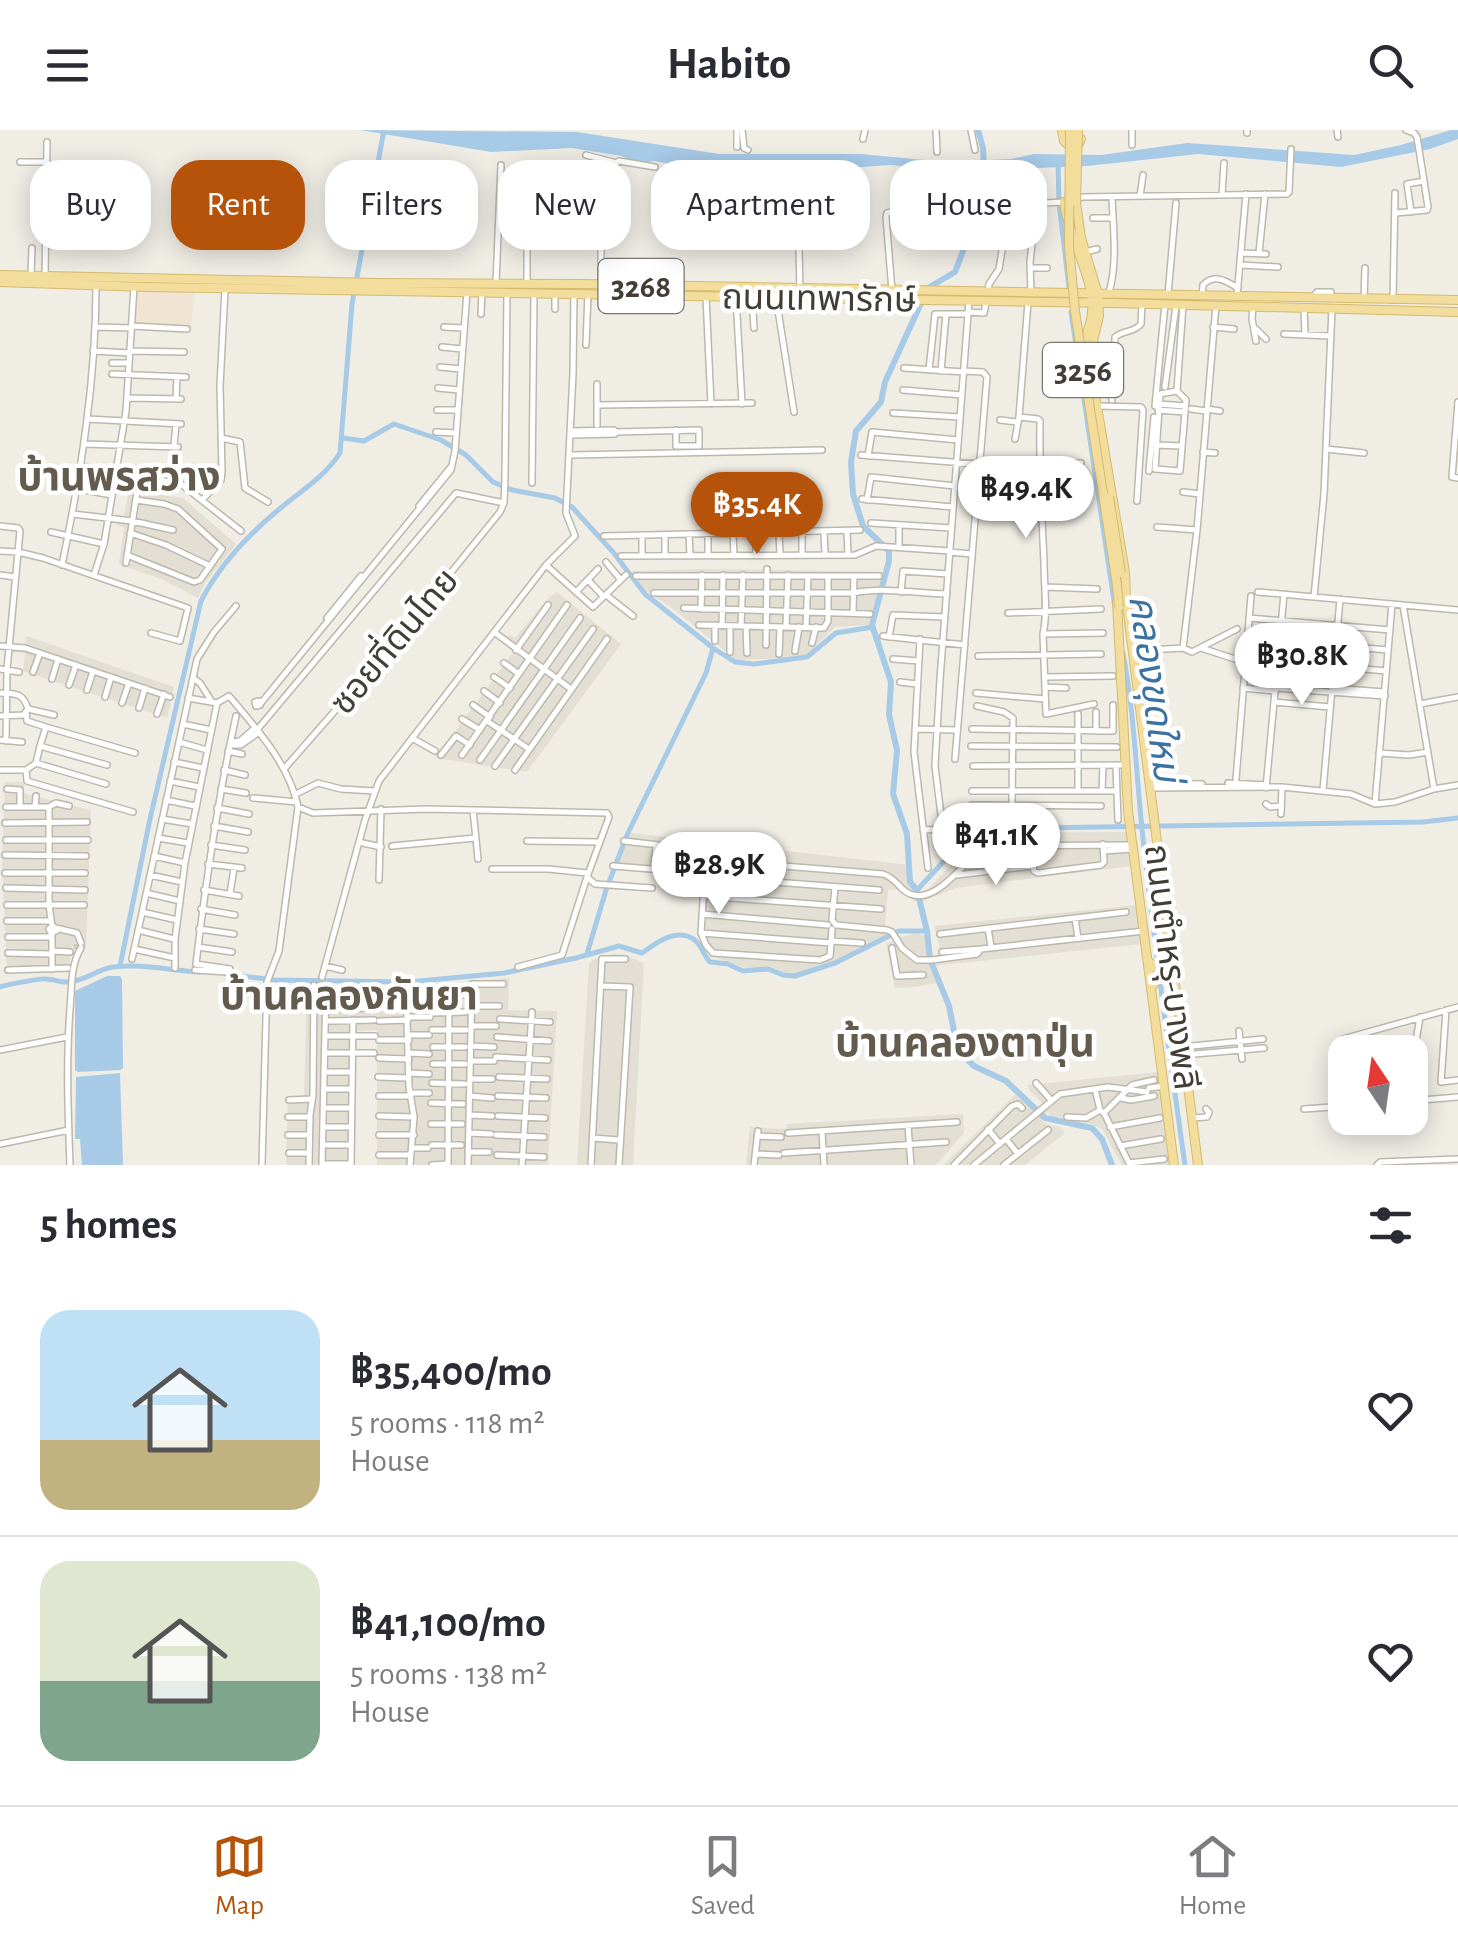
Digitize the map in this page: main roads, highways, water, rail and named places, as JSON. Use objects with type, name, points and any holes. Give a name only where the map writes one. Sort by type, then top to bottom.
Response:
[{"type":"main road","name":"3256","points":[[1072,130],[1079,230],[1096,282],[1091,357],[1123,572]]},
{"type":"main road","name":"3256","points":[[1072,130],[1061,202],[1093,302]]},
{"type":"main road","name":"3256","points":[[1072,130],[1073,240],[1084,351],[1123,572]]},
{"type":"main road","name":"3256","points":[[1072,130],[1068,208],[1074,311],[1118,607]]},
{"type":"main road","points":[[1061,298],[1080,282],[1083,266]]},
{"type":"main road","name":"ถนนเทพารักษ์","points":[[0,278],[776,297],[892,290],[969,300],[987,297]]},
{"type":"main road","name":"ถนนเทพารักษ์","points":[[0,278],[225,288],[527,284],[800,289],[832,294],[1061,298],[1142,304],[1238,292],[1312,298],[1458,300]]},
{"type":"main road","points":[[1096,282],[1120,295]]},
{"type":"main road","name":"ถนนเทพารักษ์","points":[[1093,302],[1120,295],[1180,305],[1458,312]]},
{"type":"main road","points":[[1393,300],[1399,310]]},
{"type":"main road","points":[[1416,300],[1412,304],[1416,310]]},
{"type":"main road","name":"ถนนตำหรุ-บางพลี","points":[[1093,302],[1080,365],[1118,607],[1121,766],[1174,1165]]},
{"type":"main road","name":"ถนนตำหรุ-บางพลี","points":[[1123,572],[1198,1165]]},
{"type":"main road","points":[[1148,961],[1159,968],[1171,958]]},
{"type":"main road","points":[[1151,988],[1160,979],[1167,978],[1174,984]]},
{"type":"water","points":[[360,130],[577,132],[719,154],[861,154],[925,160],[890,160],[890,165],[870,166],[870,160],[640,163],[572,148],[491,152]]},
{"type":"water","points":[[1458,130],[1458,139],[1430,149],[1341,167],[1198,154],[1047,168],[1047,160],[989,160],[1034,154],[1101,155],[1187,143],[1354,155]]},
{"type":"water","points":[[107,976],[122,979],[123,1068],[78,1072],[75,991]]},
{"type":"water","points":[[120,1073],[123,1165],[82,1165],[80,1139],[75,1139],[76,1077]]},
{"type":"waterway","points":[[120,966],[201,601],[245,541],[319,477],[340,453],[352,304],[384,130]]},
{"type":"waterway","points":[[978,130],[984,160]]},
{"type":"waterway","name":"คลองขุดใหม่","points":[[1058,162],[1070,296]]},
{"type":"waterway","points":[[963,250],[955,272],[928,288],[885,382],[881,402],[856,431],[851,462],[853,494],[863,526],[889,551],[872,625],[891,682],[889,715],[897,750],[893,794],[907,834],[910,882],[917,890],[930,959],[949,1006],[958,1051],[974,1066],[1006,1081],[1045,1118],[1092,1128],[1102,1139],[1112,1165]]},
{"type":"waterway","name":"คลองขุดใหม่","points":[[1071,312],[1115,608]]},
{"type":"waterway","points":[[343,438],[364,441],[394,424],[441,440],[466,455],[493,482],[555,498],[572,507],[645,594],[713,648],[706,673],[627,835],[587,954]]},
{"type":"waterway","points":[[713,648],[735,662],[754,664],[807,657],[836,633],[873,627]]},
{"type":"waterway","name":"คลองขุดใหม่","points":[[1123,653],[1185,1165]]},
{"type":"waterway","points":[[917,890],[972,831],[1423,822],[1458,818]]},
{"type":"waterway","points":[[226,974],[275,980],[409,982],[504,973],[619,946],[642,953],[668,938],[682,935],[696,941],[710,962],[743,971],[768,969],[795,976],[835,963],[899,931],[927,931]]},
{"type":"waterway","points":[[0,987],[43,979],[75,981],[123,966],[200,972]]},
{"type":"tunnel","points":[[76,942],[76,949]]},
{"type":"district","name":"บ้านพรสว่าง","points":[[119,476]]},
{"type":"district","name":"บ้านคลองกันยา","points":[[349,995]]},
{"type":"district","name":"บ้านคลองตาปุ่น","points":[[965,1042]]}]
